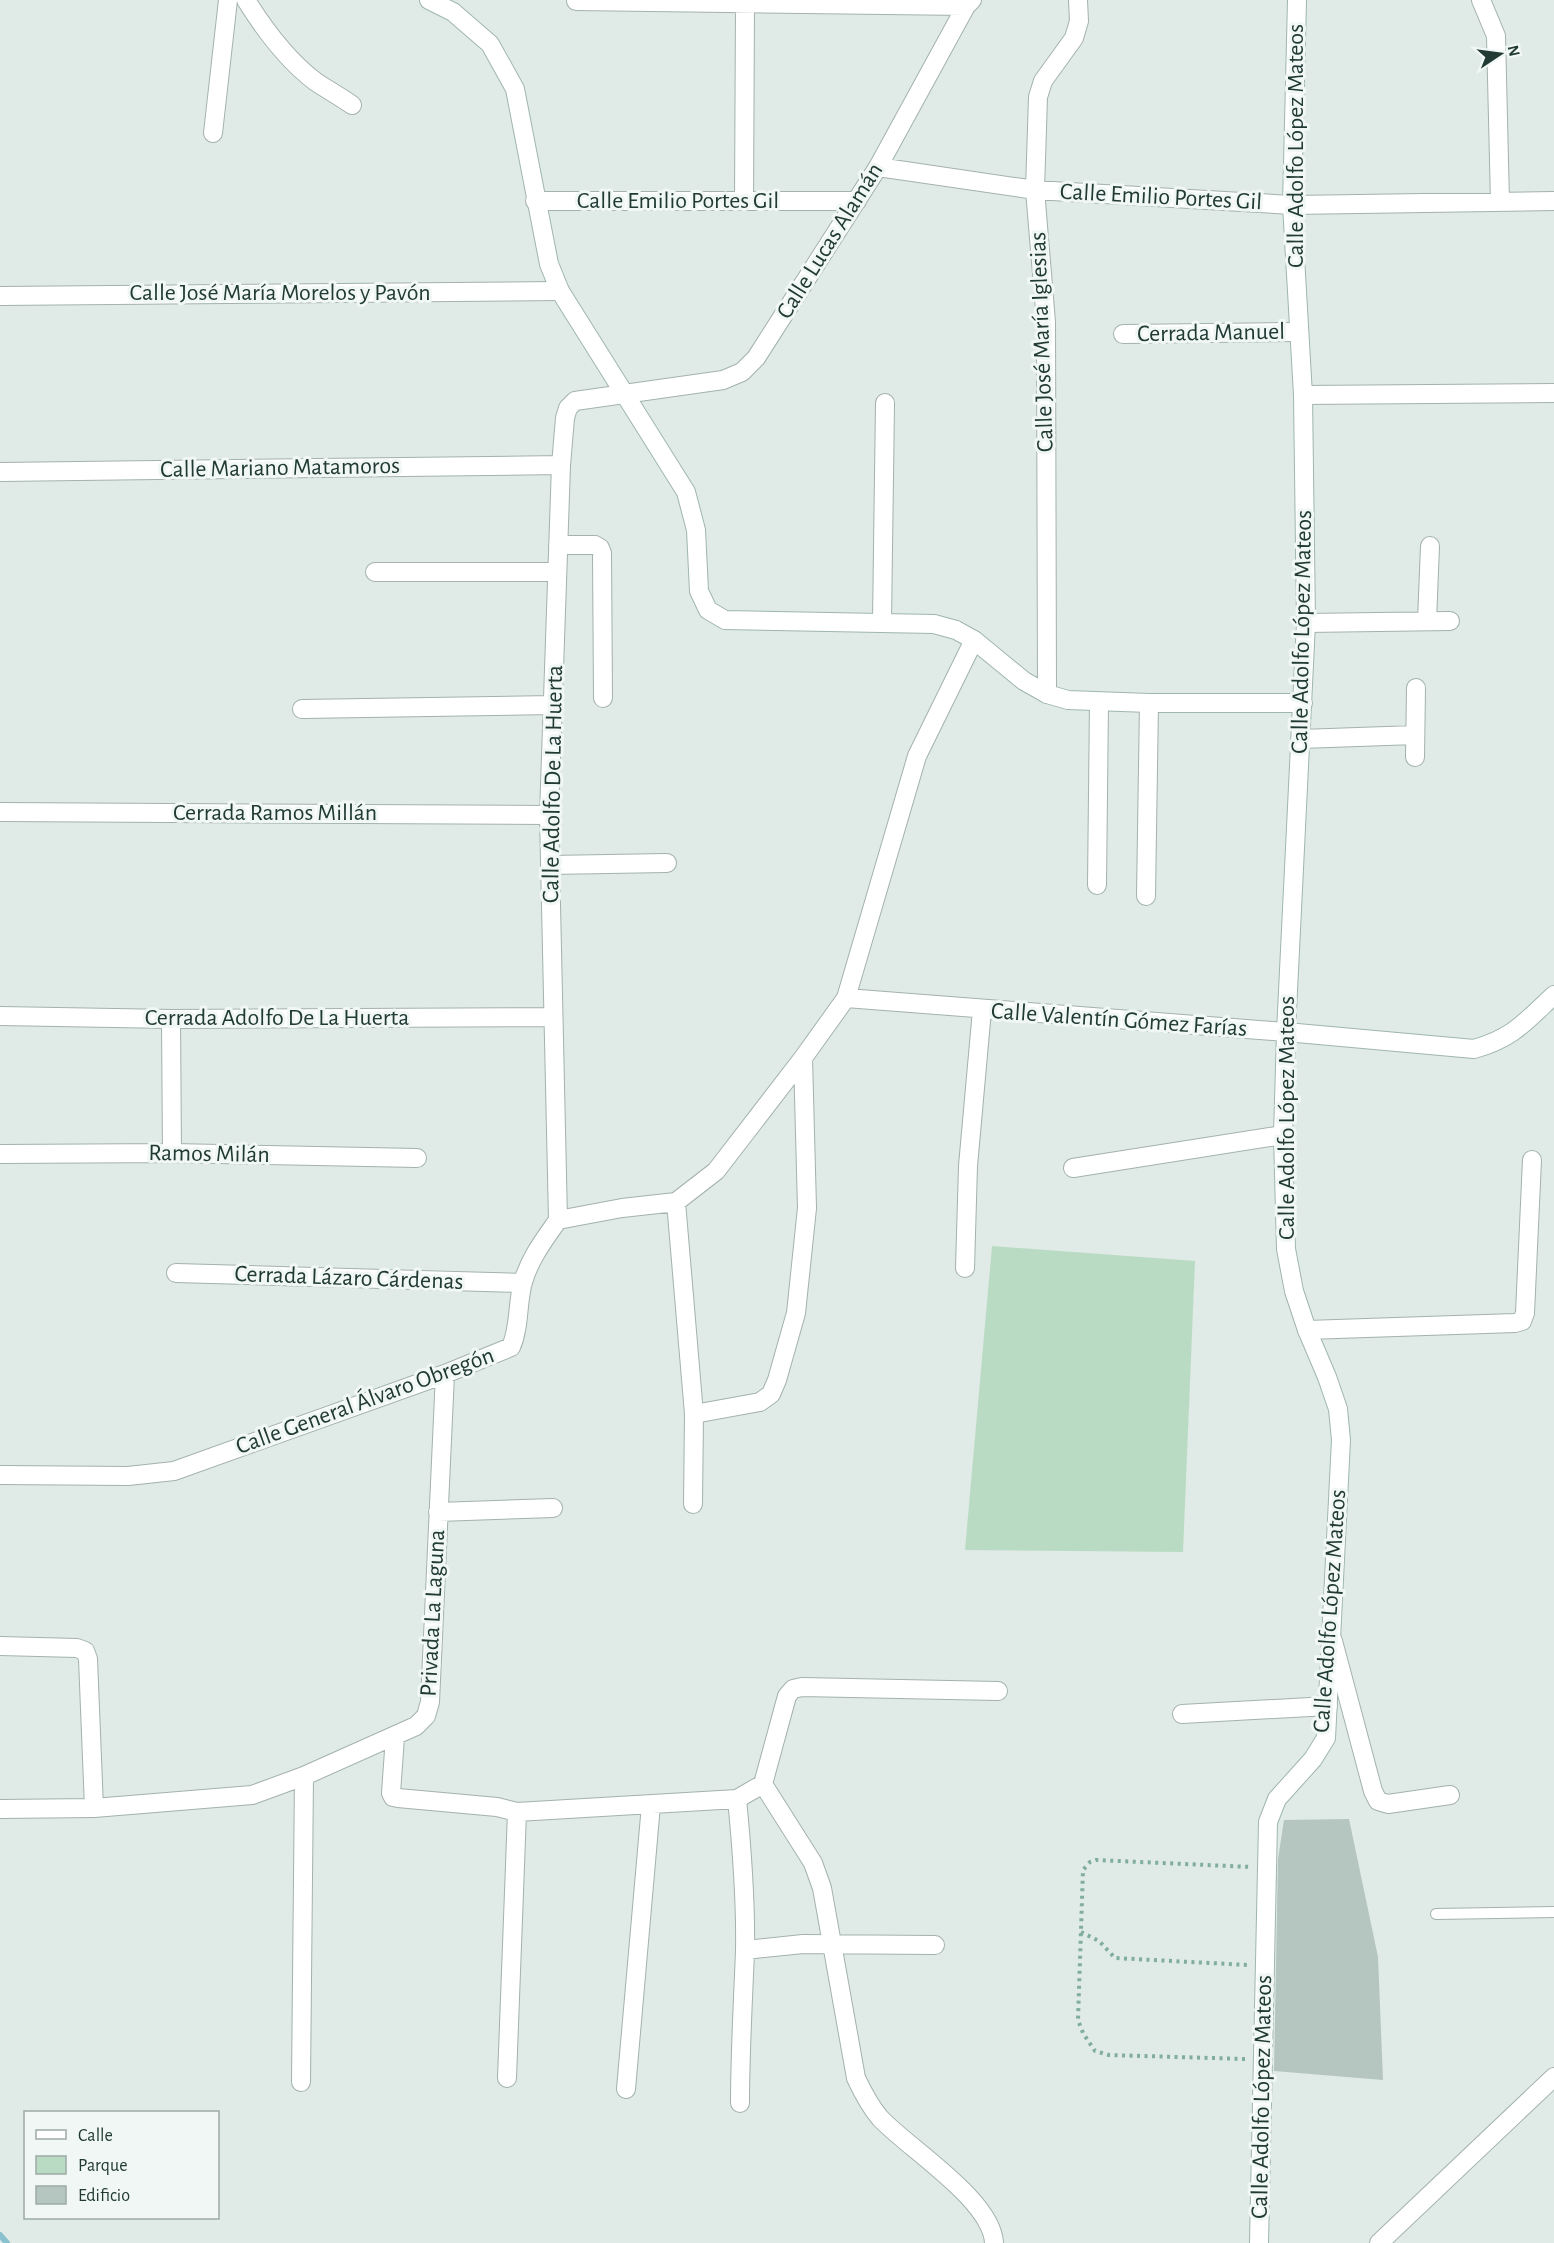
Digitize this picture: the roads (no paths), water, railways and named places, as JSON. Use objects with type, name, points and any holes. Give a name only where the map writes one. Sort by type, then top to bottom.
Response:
[{"type":"street","points":[[213,133],[228,0]]},
{"type":"street","points":[[246,0],[258,20],[289,56],[316,81],[352,105]]},
{"type":"street","points":[[429,0],[453,12],[490,44],[515,88],[549,264],[560,291],[686,492],[696,530],[699,591],[708,610],[725,620],[934,624],[956,630],[974,640],[1024,681],[1047,694],[1068,700],[1149,703],[1303,703]]},
{"type":"street","name":"Calle José María Iglesias","points":[[1047,694],[1046,322],[1035,190],[1038,97],[1043,81],[1074,38],[1079,21],[1078,0]]},
{"type":"street","name":"Calle Adolfo López Mateos","points":[[1259,2243],[1268,1822],[1277,1798],[1312,1759],[1326,1738],[1341,1440],[1338,1409],[1327,1377],[1306,1330],[1294,1291],[1286,1249],[1283,1135],[1286,1032],[1306,623],[1303,395],[1292,205],[1297,0]]},
{"type":"street","points":[[1481,0],[1496,36],[1500,202]]},
{"type":"street","points":[[576,1],[745,4],[969,3]]},
{"type":"street","name":"Calle Lucas Alamán","points":[[624,394],[723,380],[742,372],[756,358],[878,167],[969,3]]},
{"type":"street","points":[[744,201],[745,4]]},
{"type":"street","name":"Calle Emilio Portes Gil","points":[[878,167],[1035,190],[1292,205],[1554,201]]},
{"type":"street","name":"Calle Emilio Portes Gil","points":[[535,201],[857,201]]},
{"type":"street","name":"Calle José María Morelos y Pavón","points":[[0,296],[560,291]]},
{"type":"street","name":"Cerrada Manuel","points":[[1123,334],[1298,332]]},
{"type":"street","points":[[1303,395],[1554,393]]},
{"type":"street","name":"Calle Adolfo De La Huerta","points":[[558,1220],[549,815],[561,465],[568,408],[575,401],[624,394]]},
{"type":"street","points":[[882,622],[885,403]]},
{"type":"street","name":"Calle Mariano Matamoros","points":[[0,472],[561,465]]},
{"type":"street","points":[[558,545],[595,545],[602,553],[603,698]]},
{"type":"street","points":[[1427,621],[1430,546]]},
{"type":"street","points":[[375,572],[557,572]]},
{"type":"street","points":[[1306,623],[1450,621]]},
{"type":"street","points":[[558,1220],[622,1208],[676,1202],[716,1171],[803,1058],[846,998],[917,756],[974,640]]},
{"type":"street","points":[[1415,757],[1416,688]]},
{"type":"street","points":[[1096,885],[1099,702]]},
{"type":"street","points":[[1146,896],[1149,703]]},
{"type":"street","points":[[302,709],[554,705]]},
{"type":"street","points":[[1301,739],[1415,735]]},
{"type":"street","name":"Cerrada Ramos Millán","points":[[0,812],[549,815]]},
{"type":"street","points":[[550,865],[667,864]]},
{"type":"street","name":"Calle Valentín Gómez Farías","points":[[846,998],[1474,1049],[1495,1043],[1514,1032],[1554,995]]},
{"type":"street","points":[[965,1268],[968,1166],[982,1010]]},
{"type":"street","name":"Cerrada Adolfo De La Huerta","points":[[0,1016],[171,1019],[553,1017]]},
{"type":"street","points":[[171,1019],[172,1153]]},
{"type":"street","points":[[694,1414],[760,1402],[771,1394],[777,1380],[796,1314],[807,1208],[803,1058]]},
{"type":"street","points":[[1073,1168],[1283,1135]]},
{"type":"street","name":"Ramos Milán","points":[[0,1154],[172,1153],[417,1158]]},
{"type":"street","points":[[1306,1330],[1522,1321],[1525,1313],[1532,1160]]},
{"type":"street","points":[[676,1202],[694,1414],[693,1504]]},
{"type":"street","name":"Calle General Álvaro Obregón","points":[[0,1475],[128,1476],[174,1471],[445,1374],[511,1347],[515,1338],[523,1283],[534,1254],[558,1220]]},
{"type":"street","name":"Cerrada Lázaro Cárdenas","points":[[176,1273],[523,1283]]},
{"type":"street","name":"Privada La Laguna","points":[[0,1809],[94,1808],[252,1795],[304,1776],[416,1726],[426,1716],[430,1702],[445,1374]]},
{"type":"street","points":[[438,1512],[553,1508]]},
{"type":"street","points":[[1332,1636],[1372,1791],[1378,1801],[1388,1803],[1450,1795]]},
{"type":"street","points":[[0,1646],[77,1648],[85,1651],[88,1659],[94,1808]]},
{"type":"street","points":[[395,1737],[391,1793],[393,1797],[497,1807],[517,1812],[737,1799],[763,1784],[788,1696],[793,1689],[802,1687],[998,1691]]},
{"type":"street","points":[[1182,1714],[1328,1706]]},
{"type":"street","points":[[301,2082],[304,1776]]},
{"type":"street","points":[[763,1784],[813,1863],[822,1888],[856,2078],[866,2100],[882,2119],[973,2201],[985,2218],[994,2243]]},
{"type":"street","points":[[737,1799],[744,1875],[745,1950],[740,2036],[740,2103]]},
{"type":"street","points":[[626,2090],[651,1805]]},
{"type":"street","points":[[507,2078],[517,1812]]},
{"type":"street","points":[[745,1950],[803,1944],[935,1945]]},
{"type":"street","points":[[1379,2243],[1554,2077]]},
{"type":"lane","points":[[1436,1914],[1554,1912]]},
{"type":"waterway","points":[[0,2235],[7,2243]]}]
